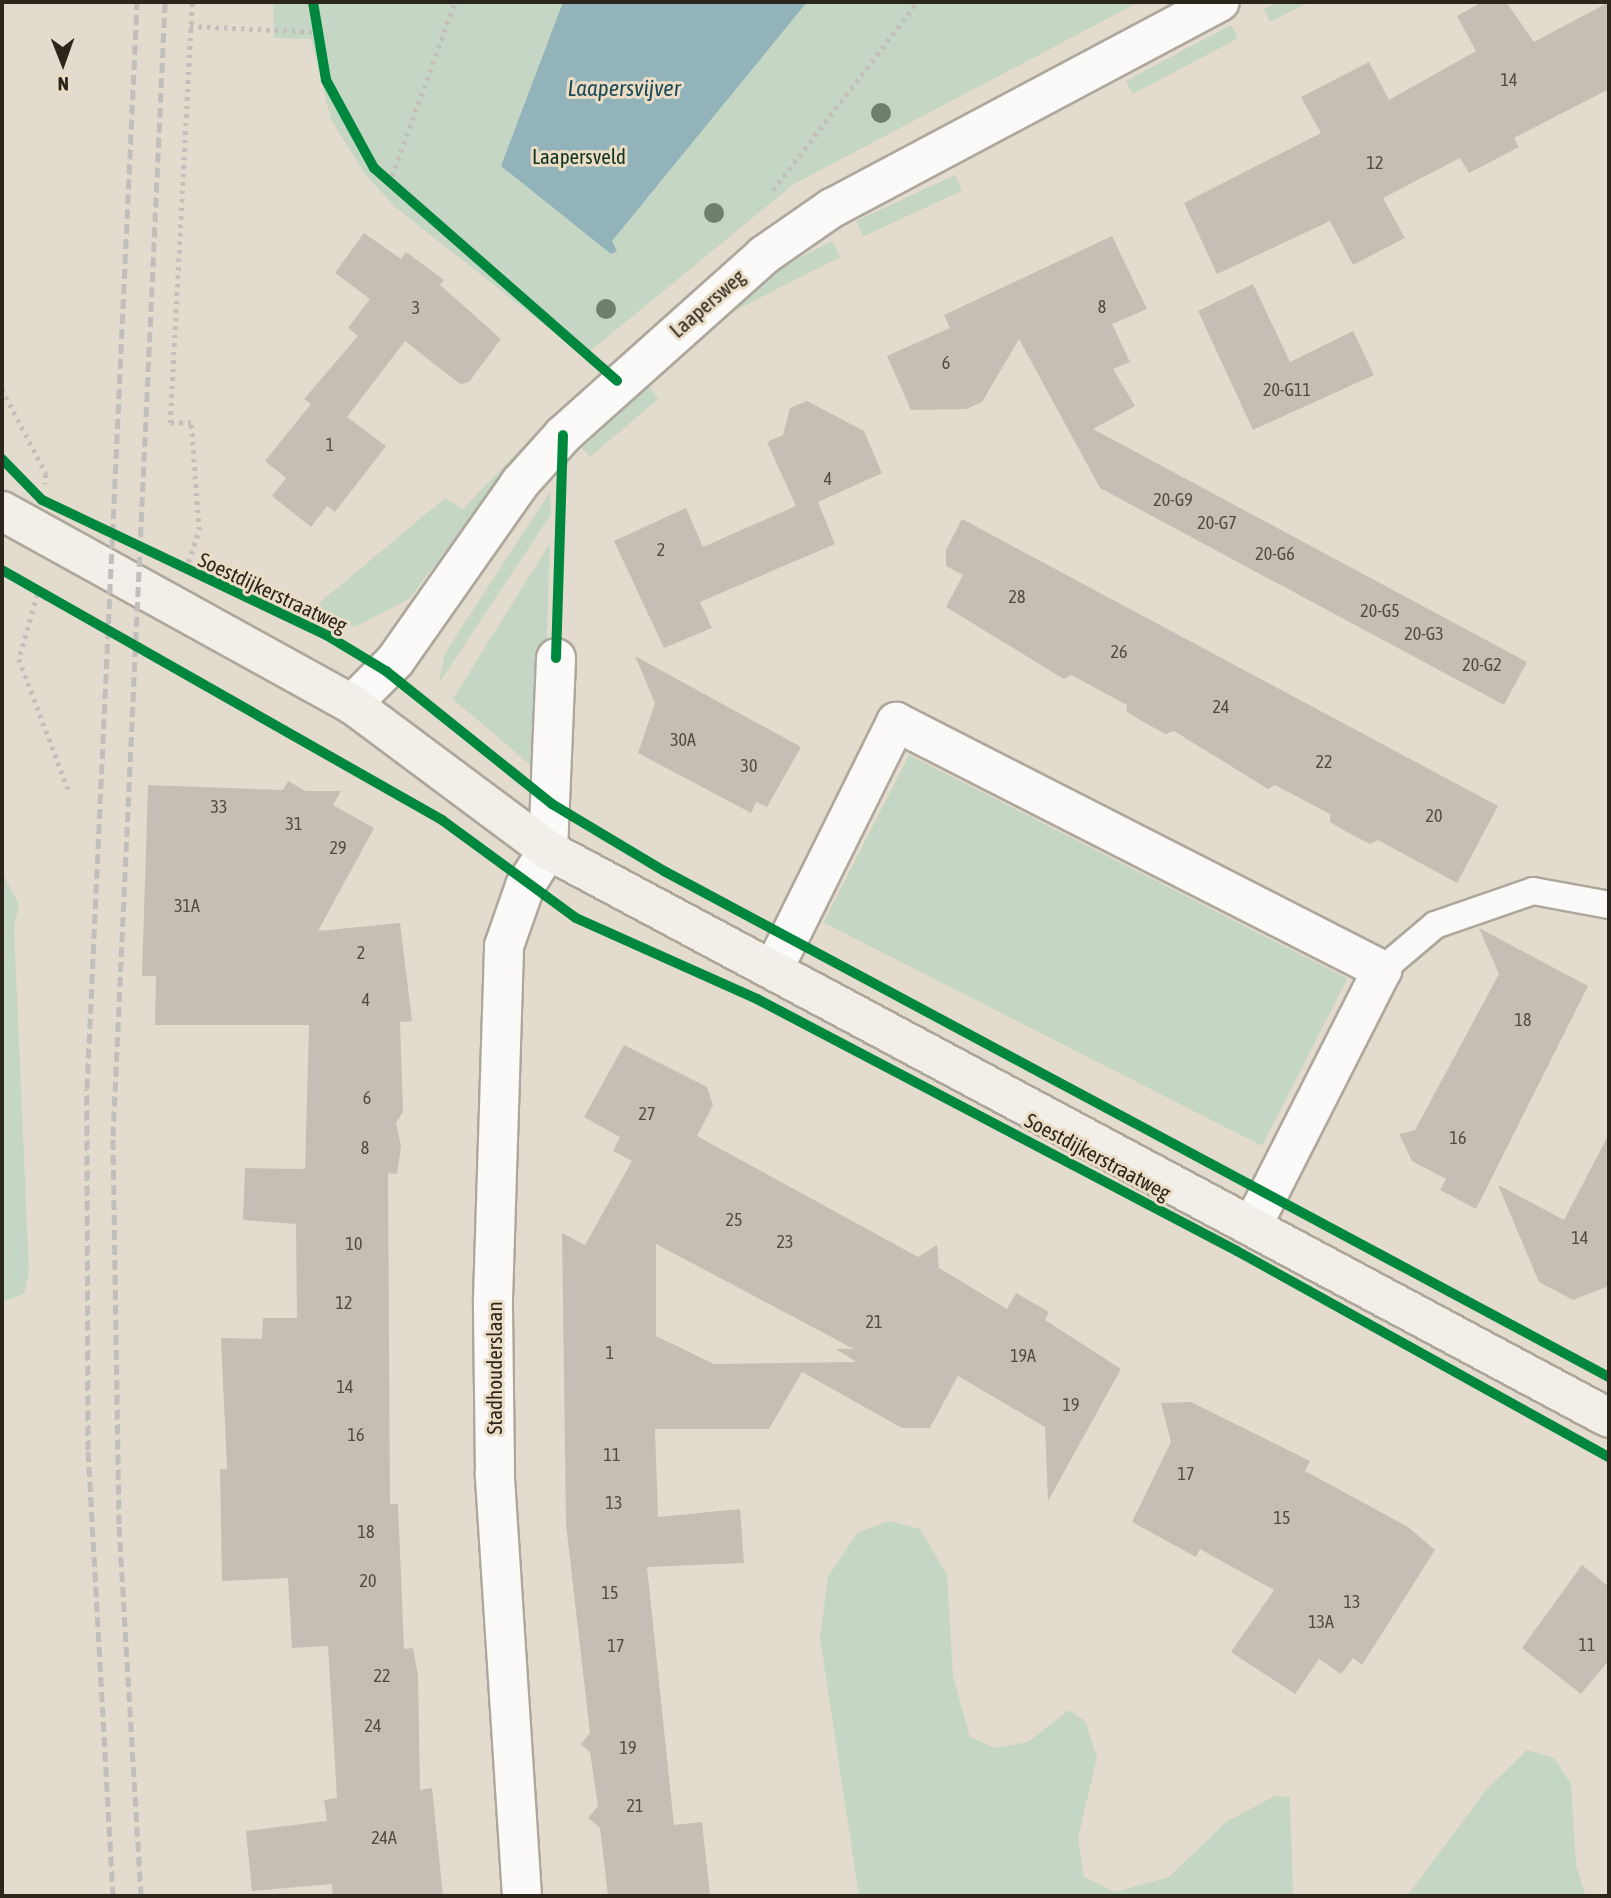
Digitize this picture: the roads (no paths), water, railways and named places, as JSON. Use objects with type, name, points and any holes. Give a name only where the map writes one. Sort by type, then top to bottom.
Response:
[{"type":"main road","name":"Soestdijkerstraatweg","points":[[17,501],[352,704],[548,850],[774,968],[1609,1418]]},
{"type":"street","name":"Laapersweg","points":[[352,704],[395,662],[520,483],[563,435],[764,255],[832,208],[1220,2]]},
{"type":"street","points":[[548,850],[555,658]]},
{"type":"street","points":[[774,968],[896,722],[1382,970],[1252,1226]]},
{"type":"street","name":"Stadhouderslaan","points":[[522,1896],[496,1500],[493,1299],[504,946],[525,886],[548,850]]},
{"type":"lane","points":[[1382,970],[1435,925],[1533,891],[1609,905]]},
{"type":"water","name":"Laapersvijver","points":[[563,2],[807,2],[612,241],[617,251],[611,254],[501,166]]},
{"type":"railway","points":[[113,1896],[88,1450],[87,1088],[137,2]]},
{"type":"railway","points":[[141,1896],[119,1524],[113,1136],[165,2]]},
{"type":"park label","name":"Laapersveld","points":[[579,156]]}]
